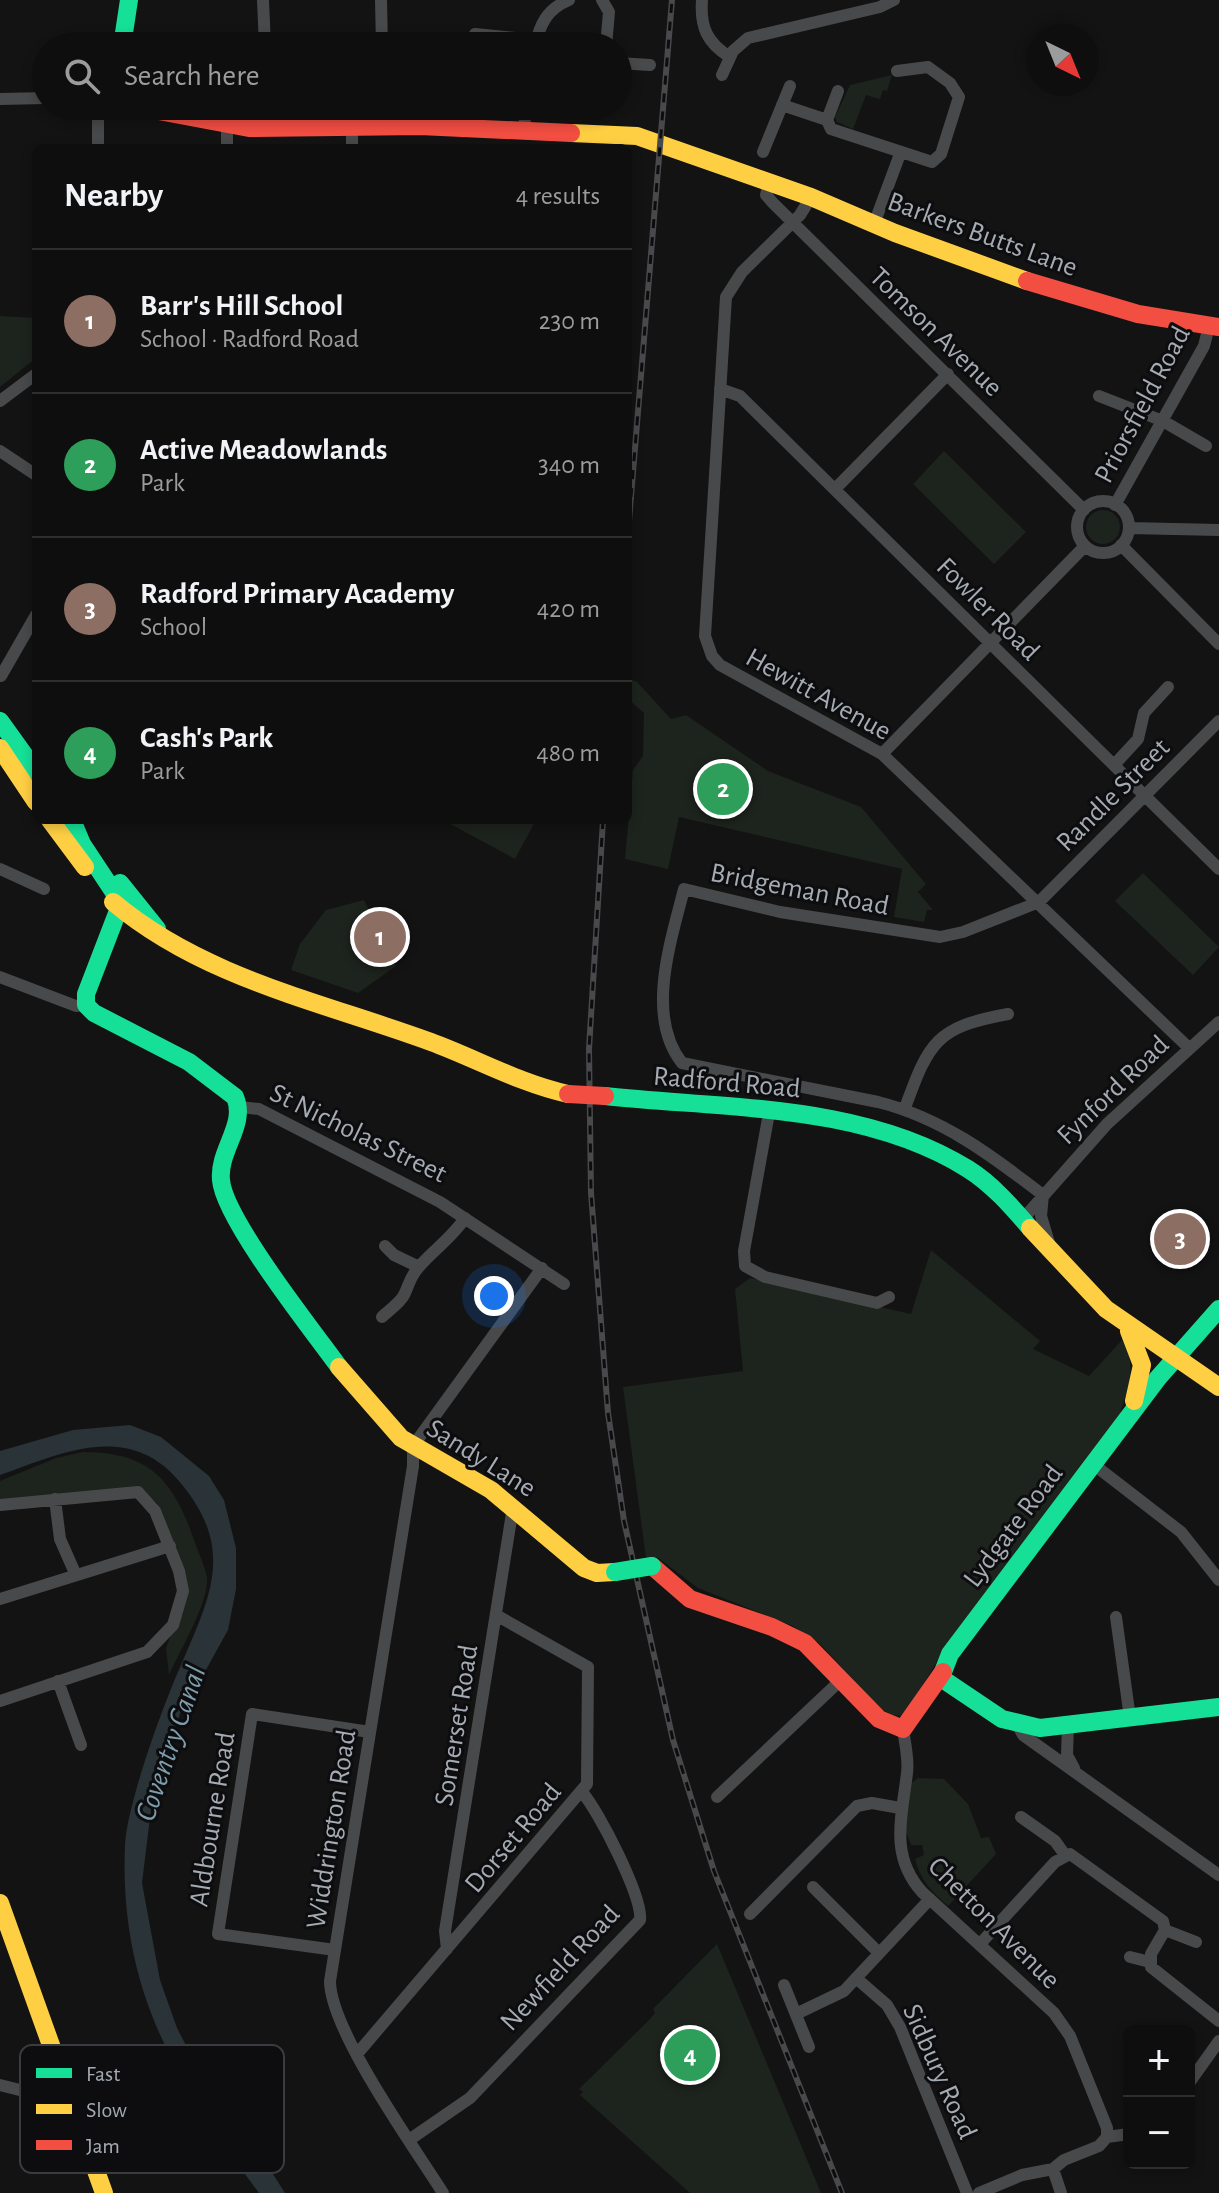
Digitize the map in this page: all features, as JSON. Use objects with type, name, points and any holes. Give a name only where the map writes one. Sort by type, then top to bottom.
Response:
[{"type":"street","points":[[124,32],[129,0]]},
{"type":"street","points":[[263,0],[264,32]]},
{"type":"street","points":[[381,0],[382,32]]},
{"type":"street","points":[[540,32],[547,14],[569,0]]},
{"type":"street","points":[[602,0],[609,12],[607,32]]},
{"type":"street","points":[[702,0],[701,19],[708,38],[730,57]]},
{"type":"street","points":[[722,75],[739,44],[757,34],[880,7],[894,0]]},
{"type":"street","points":[[932,69],[938,55]]},
{"type":"street","points":[[632,64],[650,65]]},
{"type":"street","points":[[838,91],[827,120],[831,129],[926,163],[941,154],[959,97],[950,83],[932,69],[922,66],[897,71]]},
{"type":"street","points":[[763,152],[790,86]]},
{"type":"street","points":[[0,99],[32,98]]},
{"type":"street","points":[[782,105],[827,120]]},
{"type":"street","points":[[98,120],[98,144]]},
{"type":"street","name":"Barkers Butts Lane","points":[[198,120],[227,126],[268,128],[384,126],[637,136],[811,197],[874,224],[1069,296],[1138,314],[1214,326]]},
{"type":"street","points":[[268,120],[268,128]]},
{"type":"street","points":[[384,120],[384,126]]},
{"type":"street","points":[[524,130],[525,120]]},
{"type":"street","points":[[227,126],[227,144]]},
{"type":"street","points":[[352,126],[352,144]]},
{"type":"street","points":[[758,126],[772,132]]},
{"type":"street","points":[[874,224],[900,154]]},
{"type":"street","name":"Tomson Avenue","points":[[769,182],[766,195],[1084,510]]},
{"type":"street","name":"Hewitt Avenue","points":[[811,197],[807,207],[742,272],[726,297],[707,647],[720,665],[882,754],[1189,1048]]},
{"type":"street","name":"Priorsfield Road","points":[[1115,505],[1214,326]]},
{"type":"street","points":[[835,489],[948,374]]},
{"type":"street","points":[[0,401],[32,377]]},
{"type":"street","name":"Fowler Road","points":[[720,389],[740,396],[1219,869]]},
{"type":"street","points":[[1099,396],[1163,421],[1206,446]]},
{"type":"street","points":[[0,451],[32,472]]},
{"type":"street","points":[[1097,503],[1115,505],[1125,515],[1129,528],[1121,545],[1104,553],[1085,546],[1077,527],[1084,510],[1097,503]]},
{"type":"street","points":[[1129,528],[1219,530]]},
{"type":"street","points":[[1121,545],[1219,644]]},
{"type":"street","points":[[882,754],[1085,546]]},
{"type":"street","points":[[1,676],[32,622]]},
{"type":"street","points":[[1114,765],[1138,739],[1144,713],[1168,687]]},
{"type":"street","points":[[0,721],[32,765]]},
{"type":"street","name":"Randle Street","points":[[1039,902],[1219,721]]},
{"type":"street","points":[[0,748],[32,796]]},
{"type":"street","name":"Radford Road","points":[[53,824],[119,909],[182,950],[437,1044],[544,1090],[849,1123],[923,1146],[971,1171],[1115,1317],[1219,1387]]},
{"type":"street","name":"Radford Road","points":[[74,824],[82,844],[118,893],[119,909]]},
{"type":"street","name":"Radford Road","points":[[76,824],[167,940]]},
{"type":"street","points":[[0,869],[44,889]]},
{"type":"street","name":"Bridgeman Road","points":[[1039,902],[956,935],[940,937],[780,912],[684,889],[663,999],[674,1051],[682,1063],[905,1108],[978,1146],[1043,1195]]},
{"type":"street","points":[[86,1005],[86,994],[119,909]]},
{"type":"street","name":"St Nicholas Street","points":[[0,977],[76,1006],[86,1005],[94,1013],[200,1071],[234,1096],[240,1107],[259,1109],[416,1189],[564,1284]]},
{"type":"street","points":[[905,1108],[917,1073],[934,1043],[957,1026],[1008,1014]]},
{"type":"street","name":"Fynford Road","points":[[1022,1220],[1107,1124],[1219,1022]]},
{"type":"street","name":"Sandy Lane","points":[[240,1107],[217,1171],[224,1194],[298,1314],[372,1410],[413,1446],[490,1489],[584,1568],[597,1573],[652,1566],[690,1599],[772,1627],[805,1643],[879,1719],[903,1729]]},
{"type":"street","points":[[769,1113],[744,1251],[745,1266],[765,1277],[877,1303],[889,1297]]},
{"type":"street","points":[[1043,1195],[1041,1216],[1052,1254]]},
{"type":"street","points":[[382,1317],[403,1297],[408,1280],[441,1243],[452,1237],[465,1218]]},
{"type":"street","points":[[385,1246],[394,1255],[419,1267]]},
{"type":"street","points":[[413,1446],[542,1268]]},
{"type":"street","name":"Lydgate Road","points":[[903,1729],[941,1678],[957,1644],[1127,1419],[1174,1359],[1219,1309]]},
{"type":"street","points":[[1115,1317],[1132,1335],[1142,1359],[1140,1384],[1127,1419]]},
{"type":"street","name":"Widdrington Road","points":[[413,1446],[413,1466],[335,1950],[331,1993],[342,2027],[357,2054],[443,2193]]},
{"type":"street","points":[[1093,1464],[1181,1532],[1219,1580]]},
{"type":"street","points":[[0,1505],[138,1492],[151,1504],[170,1546],[183,1591],[173,1625],[162,1640],[147,1652],[0,1701]]},
{"type":"street","points":[[55,1499],[60,1539],[75,1573]]},
{"type":"street","name":"Somerset Road","points":[[447,1949],[445,1931],[513,1507]]},
{"type":"street","points":[[0,1599],[75,1573],[170,1546]]},
{"type":"street","name":"Dorset Road","points":[[357,2054],[587,1784],[588,1667],[496,1615]]},
{"type":"street","points":[[1116,1617],[1130,1718]]},
{"type":"street","points":[[941,1678],[1002,1719],[1040,1728],[1219,1707]]},
{"type":"street","points":[[717,1797],[842,1679]]},
{"type":"street","points":[[58,1681],[81,1745]]},
{"type":"street","name":"Aldbourne Road","points":[[335,1950],[218,1934],[252,1714],[370,1732]]},
{"type":"street","points":[[1017,1724],[1023,1735],[1219,1875]]},
{"type":"street","points":[[1068,1725],[1067,1755],[1076,1771]]},
{"type":"street","name":"Chetton Avenue","points":[[903,1729],[908,1770],[898,1830],[903,1858],[915,1884],[1062,2023],[1107,2128],[1107,2137]]},
{"type":"street","name":"Newfield Road","points":[[409,2140],[470,2098],[640,1920],[641,1913],[632,1889],[592,1804],[582,1792]]},
{"type":"street","points":[[750,1914],[857,1806],[872,1803],[900,1808]]},
{"type":"street","points":[[1021,1817],[1055,1841],[1065,1855],[1076,1857],[1163,1921],[1165,1930],[1150,1962]]},
{"type":"street","points":[[980,1944],[1065,1855]]},
{"type":"street","points":[[813,1887],[879,1953]]},
{"type":"street","points":[[796,2014],[838,1995],[930,1899]]},
{"type":"street","points":[[0,1903],[51,2045]]},
{"type":"street","points":[[1165,1930],[1177,1932],[1196,1942]]},
{"type":"street","points":[[1130,1957],[1150,1962],[1157,1973],[1219,2021]]},
{"type":"street","name":"Sidbury Road","points":[[856,1978],[887,2005],[900,2027],[967,2193]]},
{"type":"street","points":[[784,1985],[809,2047]]},
{"type":"street","points":[[1195,2075],[1219,2041]]},
{"type":"street","points":[[0,2085],[20,2090]]},
{"type":"street","points":[[979,2193],[1022,2175],[1053,2169],[1064,2160],[1099,2146],[1107,2137],[1123,2135]]},
{"type":"street","points":[[1053,2169],[1061,2193]]},
{"type":"street","points":[[97,2173],[104,2193]]},
{"type":"shaded area","points":[[892,75],[887,91],[883,90],[880,99],[866,95],[853,129],[837,122],[835,117],[850,85]]},
{"type":"shaded area","points":[[0,316],[32,318],[32,361],[0,387]]},
{"type":"shaded area","points":[[944,451],[1026,532],[994,564],[913,484]]},
{"type":"shaded area","points":[[1103,510],[1115,515],[1120,527],[1115,539],[1103,544],[1091,539],[1086,527],[1091,515]]},
{"type":"shaded area","points":[[632,680],[671,719],[686,715],[768,771],[861,807],[926,884],[918,892],[933,910],[927,910],[924,922],[894,917],[902,869],[679,817],[668,869],[625,859],[628,824],[632,824],[633,770],[643,756],[644,713],[632,702]]},
{"type":"shaded area","points":[[450,824],[534,824],[515,859]]},
{"type":"shaded area","points":[[1143,873],[1219,947],[1193,975],[1115,901]]},
{"type":"shaded area","points":[[364,900],[396,966],[358,993],[291,970],[300,944],[326,910]]},
{"type":"shaded area","points":[[931,1250],[1040,1341],[1033,1349],[1089,1376],[1122,1340],[1131,1368],[1120,1414],[941,1655],[904,1716],[881,1709],[819,1643],[793,1626],[698,1588],[657,1557],[646,1558],[623,1387],[743,1371],[735,1289],[750,1278],[911,1314]]},
{"type":"shaded area","points":[[83,1452],[106,1453],[141,1463],[166,1484],[185,1516],[206,1573],[206,1588],[198,1613],[169,1675],[166,1648],[186,1593],[157,1503],[140,1490],[0,1502],[0,1481],[56,1458]]},
{"type":"shaded area","points":[[918,1778],[944,1779],[968,1804],[981,1838],[989,1837],[996,1854],[948,1906],[923,1879],[915,1859],[924,1855],[922,1845],[911,1845],[904,1827],[910,1784]]},
{"type":"shaded area","points":[[717,1944],[821,2193],[690,2193],[580,2095],[583,2092],[579,2089],[650,2019],[655,2013],[653,2009]]},
{"type":"water","name":"Coventry Canal","points":[[130,1425],[161,1437],[209,1476],[224,1500],[236,1548],[236,1589],[228,1630],[202,1677],[187,1692],[152,1801],[142,1883],[160,1980],[186,2045],[166,2045],[143,1989],[132,1945],[126,1897],[125,1845],[132,1805],[156,1729],[209,1594],[213,1550],[208,1528],[197,1505],[179,1481],[159,1462],[138,1451],[92,1447],[46,1458],[0,1475],[0,1451],[73,1430]]},
{"type":"water","name":"Coventry Canal","points":[[244,2173],[272,2173],[285,2193],[259,2193]]},
{"type":"railway","points":[[632,485],[672,0]]},
{"type":"railway","points":[[603,824],[589,1049],[591,1193],[608,1413],[624,1521],[673,1740],[714,1871],[842,2193]]},
{"type":"traffic: fast","points":[[124,32],[129,0]]},
{"type":"traffic: fast","points":[[0,721],[32,765]]},
{"type":"traffic: fast","points":[[74,824],[82,844],[121,903],[86,994],[86,1005],[94,1013],[189,1062],[235,1097],[237,1118],[221,1169],[226,1198],[271,1275],[339,1367]]},
{"type":"traffic: fast","points":[[120,883],[157,929]]},
{"type":"traffic: fast","points":[[605,1096],[792,1113],[838,1120],[883,1132],[927,1147],[968,1169],[1009,1204],[1030,1228]]},
{"type":"traffic: fast","points":[[943,1672],[950,1654],[1158,1378],[1219,1309]]},
{"type":"traffic: fast","points":[[615,1572],[652,1566]]},
{"type":"traffic: fast","points":[[941,1678],[1002,1719],[1040,1728],[1219,1707]]},
{"type":"traffic: slow","points":[[571,133],[637,136],[811,197],[895,233],[1027,281]]},
{"type":"traffic: slow","points":[[0,748],[32,796]]},
{"type":"traffic: slow","points":[[53,824],[85,867]]},
{"type":"traffic: slow","points":[[113,902],[148,928],[224,969],[431,1042],[532,1084],[568,1094]]},
{"type":"traffic: slow","points":[[1030,1228],[1106,1309],[1219,1387]]},
{"type":"traffic: slow","points":[[1129,1331],[1142,1365],[1134,1401]]},
{"type":"traffic: slow","points":[[339,1367],[401,1438],[491,1490],[584,1568],[597,1573],[615,1572]]},
{"type":"traffic: slow","points":[[0,1903],[51,2045]]},
{"type":"traffic: slow","points":[[97,2173],[104,2193]]},
{"type":"traffic: jam","points":[[206,120],[249,128],[420,126],[571,133]]},
{"type":"traffic: jam","points":[[1027,281],[1138,314],[1219,327]]},
{"type":"traffic: jam","points":[[568,1094],[605,1096]]},
{"type":"traffic: jam","points":[[652,1566],[690,1599],[772,1627],[805,1643],[879,1719],[903,1729],[943,1672]]},
{"type":"place","name":"Active Meadowlands","points":[[723,789]]},
{"type":"place","name":"Barr's Hill School","points":[[380,937]]},
{"type":"place","name":"Radford Primary Academy","points":[[1180,1239]]},
{"type":"place","name":"Cash's Park","points":[[690,2055]]}]
